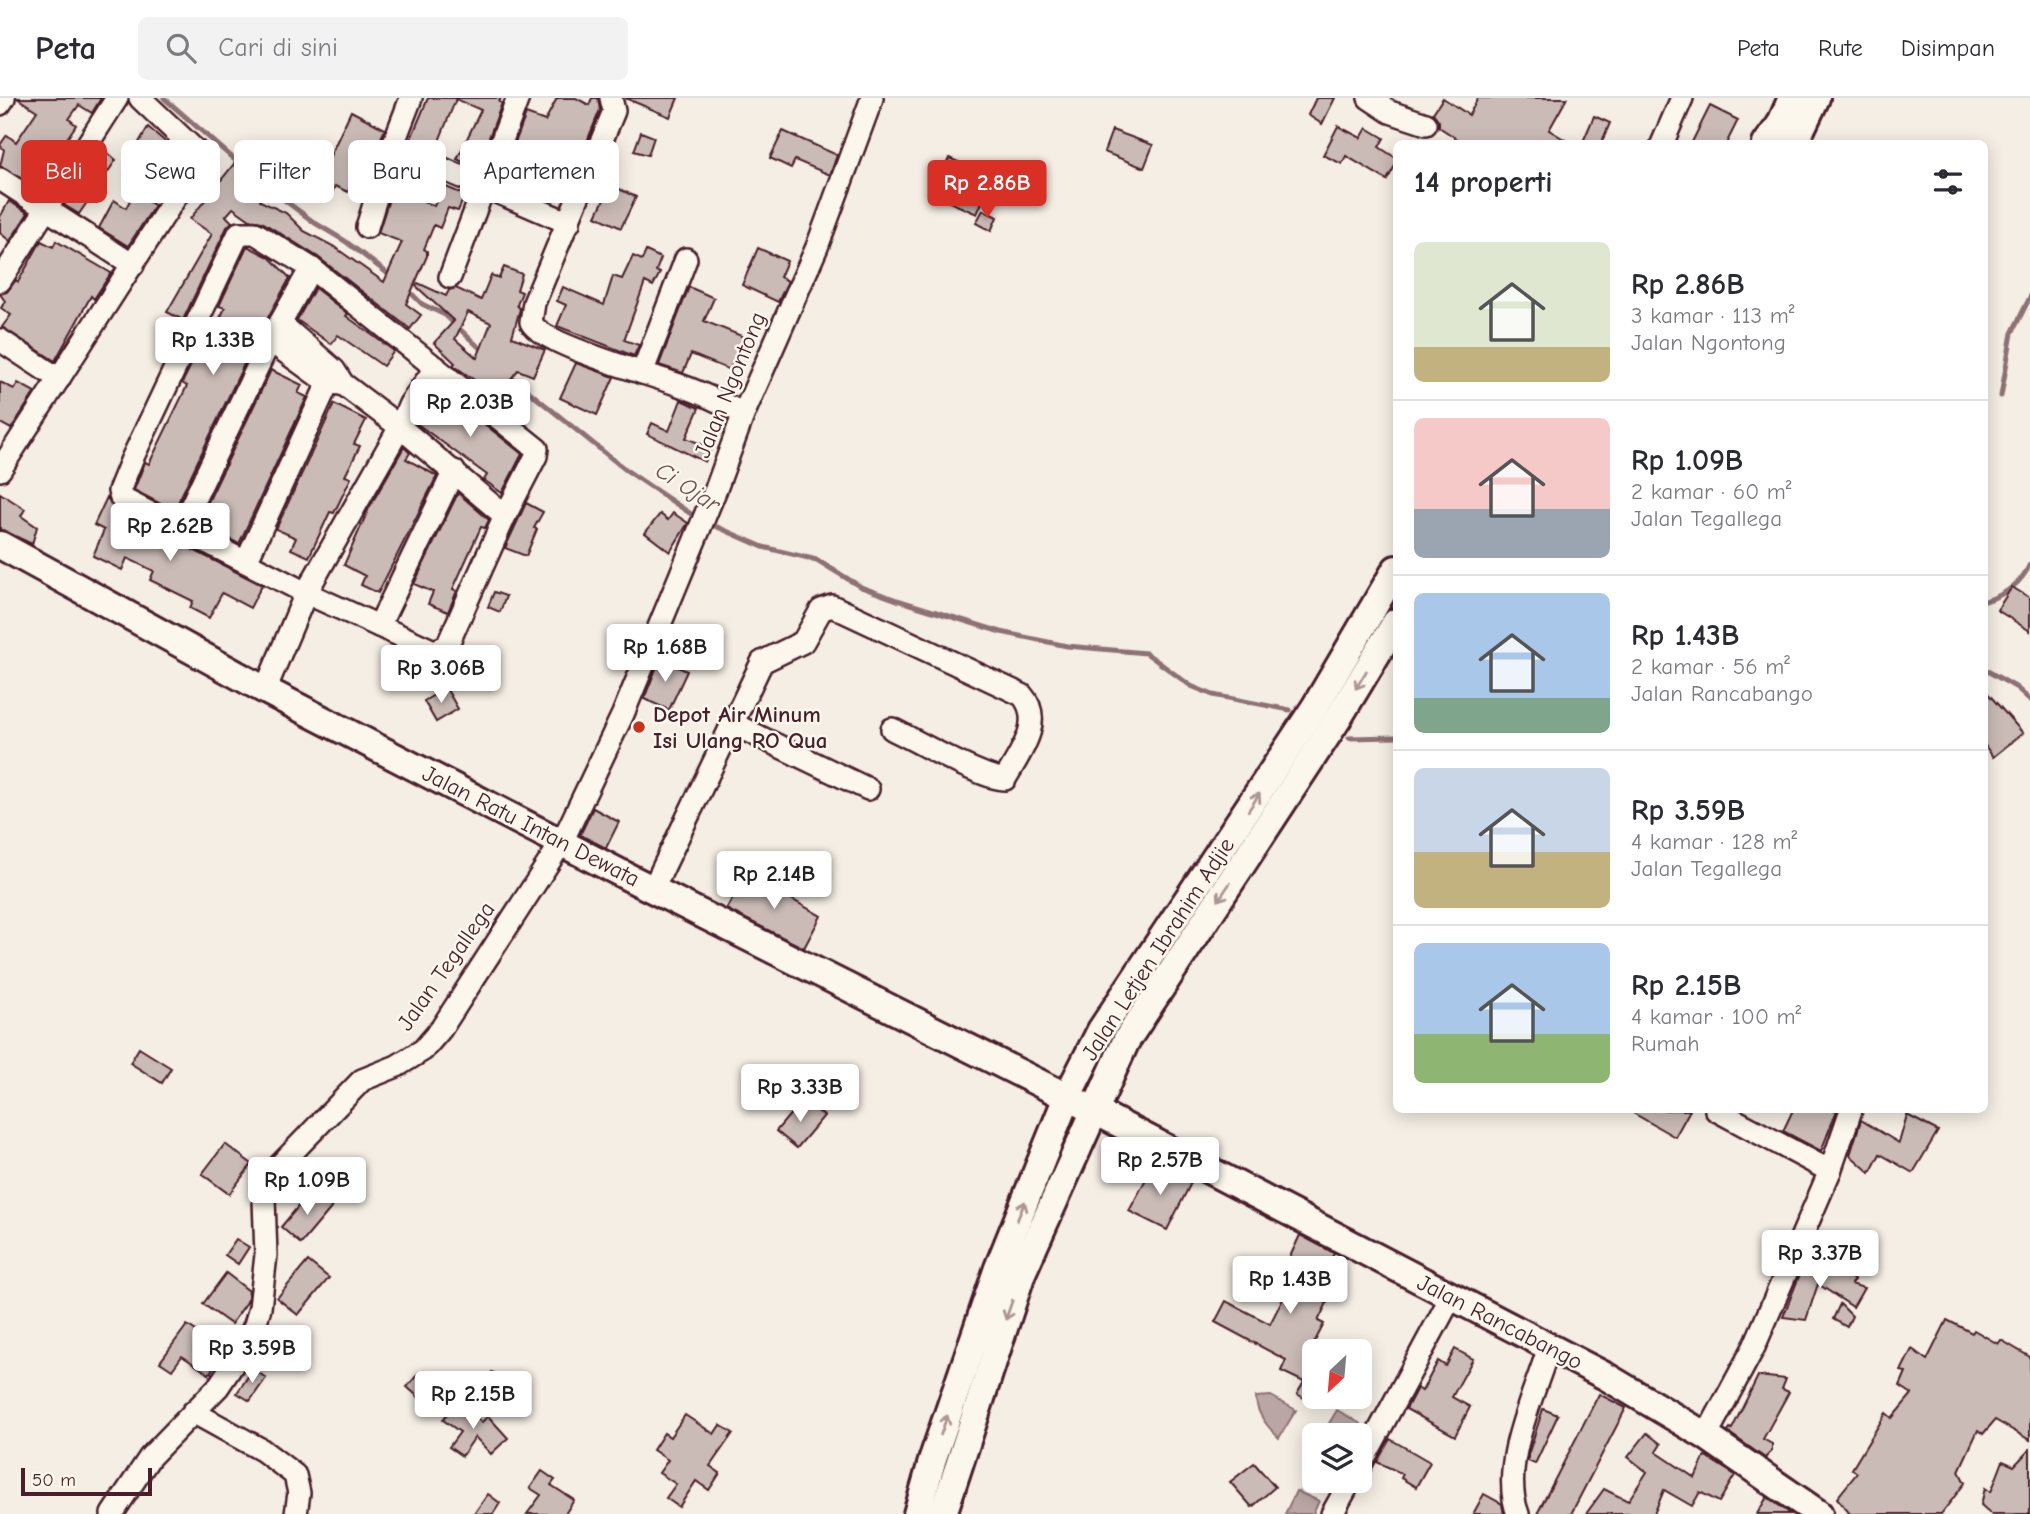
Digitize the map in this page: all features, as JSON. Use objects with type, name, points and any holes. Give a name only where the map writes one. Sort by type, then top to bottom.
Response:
[{"type":"street","points":[[0,104],[4,98]]},
{"type":"street","points":[[0,281],[117,98]]},
{"type":"street","points":[[0,470],[197,164],[196,151],[140,98]]},
{"type":"street","points":[[395,140],[411,98]]},
{"type":"street","points":[[501,140],[518,98]]},
{"type":"street","points":[[611,98],[614,111],[534,303],[531,316],[533,328],[553,339],[680,385],[744,413]]},
{"type":"street","name":"Jalan Ngontong","points":[[562,842],[623,714],[716,489],[744,413],[817,247],[872,98]]},
{"type":"street","points":[[1369,98],[1390,112],[1426,124]]},
{"type":"street","points":[[1664,140],[1682,98]]},
{"type":"street","points":[[1769,140],[1780,125],[1792,98]]},
{"type":"street","points":[[1796,140],[1816,98]]},
{"type":"street","points":[[0,179],[133,265]]},
{"type":"street","points":[[367,227],[374,203]]},
{"type":"street","points":[[450,277],[476,203]]},
{"type":"street","points":[[522,203],[569,223]]},
{"type":"street","points":[[242,231],[255,233],[311,268],[537,449],[447,646],[434,651],[306,593],[124,500],[119,491],[236,237],[242,231]]},
{"type":"street","points":[[642,373],[686,259]]},
{"type":"street","points":[[180,529],[275,332],[311,268]]},
{"type":"street","points":[[275,332],[336,384],[400,427],[505,516]]},
{"type":"street","points":[[0,340],[60,379]]},
{"type":"street","points":[[265,690],[306,593],[400,427],[410,404],[436,367]]},
{"type":"street","points":[[246,562],[336,384]]},
{"type":"street","points":[[379,626],[454,471]]},
{"type":"street","name":"Jalan Ratu Intan Dewata","points":[[0,545],[265,690],[1067,1097]]},
{"type":"street","name":"Jalan Letjen Ibrahim Adjie","points":[[943,1514],[944,1463],[998,1268],[1067,1097],[1101,1031],[1315,707],[1393,574]]},
{"type":"street","points":[[653,889],[762,662],[803,642],[821,610],[832,606],[1022,695],[1029,703],[1032,716],[1032,730],[1005,779],[981,772],[892,729]]},
{"type":"street","name":"Jalan Letjen Ibrahim Adjie","points":[[917,1514],[944,1463],[1022,1273],[1126,1041],[1337,720],[1393,627]]},
{"type":"street","points":[[733,723],[868,789]]},
{"type":"street","name":"Jalan Tegallega","points":[[112,1514],[150,1457],[218,1387],[240,1354],[257,1316],[266,1255],[264,1199],[269,1181],[279,1166],[362,1080],[397,1066],[423,1050],[441,1029],[562,842]]},
{"type":"street","name":"Jalan Rancabango","points":[[1067,1097],[1607,1377],[1706,1436],[1819,1514]]},
{"type":"street","points":[[1722,1113],[1830,1171]]},
{"type":"street","points":[[1706,1436],[1754,1347],[1830,1171],[1850,1113]]},
{"type":"street","points":[[1372,1444],[1451,1297]]},
{"type":"street","points":[[1518,1514],[1511,1486],[1515,1454],[1549,1348]]},
{"type":"street","points":[[193,1412],[262,1450],[295,1475],[299,1493],[296,1514]]},
{"type":"street","points":[[1332,1514],[1344,1493]]},
{"type":"shaded area","points":[[1271,1396],[1296,1410],[1279,1438],[1263,1420],[1258,1409],[1256,1397]]},
{"type":"shaded area","points":[[1337,1410],[1359,1423],[1329,1423]]},
{"type":"shaded area","points":[[1296,1491],[1319,1501],[1313,1514],[1285,1514]]},
{"type":"building","points":[[17,98],[101,98],[92,113],[79,105],[69,119],[76,125],[66,140],[21,140],[21,178],[0,166],[4,150],[0,145],[7,135],[16,142],[37,111]]},
{"type":"building","points":[[428,98],[501,98],[499,102],[502,103],[488,140],[466,140],[481,110],[456,99],[439,140],[410,140]]},
{"type":"building","points":[[557,98],[576,98],[589,105],[592,98],[598,98],[600,110],[588,140],[516,140],[526,114],[545,121]]},
{"type":"building","points":[[625,98],[678,98],[670,117]]},
{"type":"building","points":[[1316,98],[1335,98],[1322,124],[1308,115]]},
{"type":"building","points":[[1443,98],[1469,115],[1478,98],[1567,98],[1549,130],[1565,140],[1459,140],[1439,127],[1439,121],[1433,113]]},
{"type":"building","points":[[1710,106],[1738,120],[1728,140],[1693,140]]},
{"type":"building","points":[[351,111],[385,129],[380,140],[348,140],[348,192],[335,186],[334,188],[334,147]]},
{"type":"building","points":[[1594,116],[1610,123],[1603,140],[1584,140]]},
{"type":"building","points":[[1338,126],[1361,138],[1367,128],[1384,138],[1379,147],[1393,156],[1393,169],[1387,180],[1346,156],[1342,164],[1323,155]]},
{"type":"building","points":[[148,127],[163,140],[140,140]]},
{"type":"building","points":[[1112,130],[1153,145],[1144,168],[1104,152]]},
{"type":"building","points":[[783,131],[837,155],[830,175],[795,160],[791,168],[770,158]]},
{"type":"building","points":[[641,132],[654,137],[648,155],[634,151]]},
{"type":"building","points":[[107,152],[116,160],[107,173]]},
{"type":"building","points":[[949,158],[993,177],[977,214],[933,195]]},
{"type":"building","points":[[234,164],[234,203],[264,203],[286,213],[304,231],[333,246],[384,282],[402,242],[378,233],[388,203],[428,203],[434,206],[436,203],[446,203],[446,187],[460,193],[462,203],[458,211],[448,208],[440,228],[434,225],[424,249],[427,256],[406,304],[421,315],[410,329],[318,257],[262,222],[250,220],[233,208],[226,216],[232,222],[227,227],[183,320],[167,312],[212,234],[190,219],[203,203],[220,203],[220,182]]},
{"type":"building","points":[[619,189],[636,197],[621,228],[596,216],[602,203],[619,203]]},
{"type":"building","points":[[114,200],[126,208],[129,203],[155,205],[128,246],[99,228]]},
{"type":"building","points":[[9,201],[28,213],[10,241],[0,233],[0,217]]},
{"type":"building","points":[[65,203],[87,203],[79,214],[64,205]]},
{"type":"building","points":[[983,210],[997,217],[991,231],[976,223]]},
{"type":"building","points":[[41,241],[53,247],[56,241],[111,273],[94,299],[91,296],[55,361],[2,327],[11,315],[1,308],[5,301],[0,294],[7,292],[16,280],[18,282]]},
{"type":"building","points":[[247,246],[269,257],[290,278],[258,335],[174,511],[134,490],[145,462],[149,464],[187,386],[182,383],[203,341],[208,343],[225,308],[219,306]]},
{"type":"building","points":[[758,248],[787,261],[780,277],[788,281],[778,302],[742,285]]},
{"type":"building","points":[[646,251],[661,258],[656,271],[660,273],[653,286],[645,282],[624,340],[639,345],[634,356],[557,326],[566,305],[557,301],[563,287],[604,305],[613,276],[622,279],[633,256],[642,260]]},
{"type":"building","points":[[504,267],[522,274],[517,290],[522,292],[517,305],[520,309],[512,337],[545,350],[533,376],[518,370],[497,396],[453,365],[455,363],[434,343],[454,321],[416,286],[418,283],[446,296],[449,290],[456,288],[481,300],[491,275],[499,278]],"holes":[[[468,312],[491,323],[477,358],[455,339]]]},
{"type":"building","points":[[689,287],[714,298],[704,321],[744,337],[730,370],[691,354],[683,373],[659,365]]},
{"type":"building","points":[[315,288],[348,314],[346,316],[394,351],[383,366],[338,335],[331,344],[297,320]]},
{"type":"building","points":[[576,363],[614,377],[597,415],[560,398]]},
{"type":"building","points":[[271,370],[302,385],[298,393],[307,397],[239,544],[198,523]]},
{"type":"building","points":[[0,382],[14,389],[18,383],[35,392],[11,429],[0,423]]},
{"type":"building","points":[[438,387],[522,454],[502,493],[484,480],[487,475],[416,423]]},
{"type":"building","points":[[681,400],[699,408],[686,438],[711,448],[705,462],[647,434],[652,423],[669,431]]},
{"type":"building","points":[[334,404],[366,420],[354,444],[360,446],[345,476],[351,478],[334,513],[330,512],[309,557],[291,549],[296,538],[276,529]]},
{"type":"building","points":[[404,447],[410,453],[406,459],[437,476],[378,593],[361,585],[365,576],[344,565],[369,508]]},
{"type":"building","points":[[0,493],[25,509],[21,516],[37,527],[32,544],[0,529]]},
{"type":"building","points":[[458,493],[489,520],[485,528],[481,527],[453,589],[457,591],[448,612],[428,604],[433,592],[414,584]]},
{"type":"building","points":[[107,497],[115,510],[262,585],[250,608],[222,593],[209,618],[190,608],[193,601],[150,580],[154,571],[127,558],[122,570],[93,556],[104,530],[94,525]]},
{"type":"building","points":[[526,503],[543,512],[534,528],[537,529],[526,556],[505,548]]},
{"type":"building","points":[[673,513],[688,523],[670,552],[645,533],[660,514],[668,520]]},
{"type":"building","points":[[2012,587],[2030,598],[2030,631],[1997,610]]},
{"type":"building","points":[[494,592],[506,596],[500,612],[488,607]]},
{"type":"building","points":[[660,659],[687,671],[669,710],[644,699]]},
{"type":"building","points":[[446,688],[458,709],[436,722],[424,701]]},
{"type":"building","points":[[1988,694],[2023,733],[1993,757],[1988,750]]},
{"type":"building","points":[[593,808],[619,822],[606,848],[580,835]]},
{"type":"building","points":[[747,874],[821,916],[804,948],[726,909]]},
{"type":"building","points":[[139,1048],[171,1068],[162,1083],[130,1063]]},
{"type":"building","points":[[803,1099],[824,1116],[797,1148],[776,1131]]},
{"type":"building","points":[[1633,1113],[1688,1113],[1675,1137]]},
{"type":"building","points":[[1792,1113],[1836,1113],[1821,1151],[1783,1131]]},
{"type":"building","points":[[1907,1115],[1938,1131],[1913,1173],[1880,1154],[1870,1173],[1850,1155],[1861,1120],[1899,1143]]},
{"type":"building","points":[[225,1144],[252,1164],[229,1194],[202,1174]]},
{"type":"building","points":[[1154,1164],[1191,1183],[1167,1230],[1129,1211]]},
{"type":"building","points":[[312,1190],[332,1207],[301,1244],[281,1227]]},
{"type":"building","points":[[1300,1235],[1334,1253],[1314,1296],[1327,1303],[1318,1321],[1324,1324],[1316,1339],[1302,1339],[1302,1381],[1281,1371],[1286,1360],[1215,1322],[1226,1301],[1270,1324],[1294,1277],[1283,1272]]},
{"type":"building","points":[[236,1239],[249,1247],[238,1264],[225,1255]]},
{"type":"building","points":[[308,1261],[329,1278],[298,1315],[277,1298]]},
{"type":"building","points":[[1804,1264],[1830,1274],[1834,1267],[1854,1280],[1851,1284],[1864,1288],[1853,1307],[1818,1284],[1806,1320],[1783,1317]]},
{"type":"building","points":[[226,1273],[249,1291],[247,1302],[231,1324],[203,1304]]},
{"type":"building","points":[[1840,1304],[1852,1316],[1847,1327],[1833,1319]]},
{"type":"building","points":[[1947,1320],[1972,1333],[1974,1330],[1998,1344],[2001,1340],[2030,1357],[2030,1440],[1995,1420],[1983,1434],[1978,1430],[1959,1471],[1965,1483],[1941,1514],[1850,1514],[1837,1498],[1857,1473],[1852,1469],[1886,1413],[1892,1418],[1912,1394],[1900,1386],[1906,1372],[1901,1371],[1912,1349],[1927,1360]]},
{"type":"building","points":[[187,1325],[225,1350],[209,1374],[182,1356],[172,1370],[160,1362]]},
{"type":"building","points":[[271,1326],[284,1335],[271,1354],[259,1346]]},
{"type":"building","points":[[1455,1349],[1473,1359],[1452,1397],[1470,1407],[1455,1436],[1406,1409],[1417,1388],[1422,1391],[1438,1361],[1446,1366]]},
{"type":"building","points":[[253,1369],[266,1378],[250,1401],[237,1393]]},
{"type":"building","points":[[492,1372],[505,1380],[493,1397],[480,1388]]},
{"type":"building","points":[[418,1374],[436,1390],[425,1403],[407,1387]]},
{"type":"building","points":[[1758,1376],[1786,1379],[1782,1389],[1789,1392],[1763,1439],[1772,1444],[1772,1451],[1765,1458],[1728,1432],[1732,1429]]},
{"type":"building","points":[[1599,1394],[1626,1408],[1571,1514],[1537,1514]]},
{"type":"building","points":[[454,1403],[482,1422],[488,1416],[508,1438],[491,1454],[475,1437],[462,1456],[449,1447],[460,1432],[443,1420]]},
{"type":"building","points":[[1543,1409],[1558,1415],[1535,1464],[1528,1461],[1528,1455]]},
{"type":"building","points":[[685,1415],[714,1434],[720,1425],[733,1433],[710,1466],[720,1473],[709,1490],[696,1481],[679,1507],[666,1498],[676,1484],[659,1473],[668,1460],[653,1450],[664,1433],[670,1437]]},
{"type":"building","points":[[1647,1433],[1661,1444],[1656,1452],[1695,1478],[1705,1456],[1735,1475],[1719,1502],[1700,1492],[1692,1506],[1664,1490],[1654,1514],[1586,1514],[1604,1489],[1628,1501],[1647,1472],[1628,1457]]},
{"type":"building","points":[[1390,1439],[1430,1462],[1416,1487],[1401,1478],[1403,1474],[1377,1462]]},
{"type":"building","points":[[2030,1449],[2030,1514],[1991,1514],[1981,1505],[1985,1488],[1991,1492],[2003,1461],[2014,1466]]},
{"type":"building","points":[[1254,1463],[1275,1487],[1252,1507],[1230,1482]]},
{"type":"building","points":[[542,1471],[555,1480],[551,1485],[574,1500],[565,1514],[527,1514],[541,1495],[530,1488]]},
{"type":"building","points":[[488,1494],[500,1503],[493,1514],[474,1514]]},
{"type":"building","points":[[1484,1494],[1502,1504],[1504,1514],[1473,1514]]},
{"type":"building","points":[[1767,1497],[1791,1514],[1757,1514]]},
{"type":"waterway","name":"Ci Ojar","points":[[164,98],[259,181],[391,276]]},
{"type":"waterway","name":"Ci Ojar","points":[[407,289],[422,304],[445,315],[485,353]]},
{"type":"waterway","points":[[2001,396],[2012,333],[2030,297]]},
{"type":"waterway","name":"Ci Ojar","points":[[507,374],[626,470],[697,518]]},
{"type":"waterway","name":"Ci Ojar","points":[[706,522],[763,547],[817,560],[861,587],[897,600],[1001,632],[1067,646],[1146,653],[1191,686],[1213,695],[1290,710]]},
{"type":"waterway","points":[[1988,600],[2012,588],[2030,564]]},
{"type":"waterway","name":"Ci Ojar","points":[[1988,671],[2017,688],[2030,700]]},
{"type":"waterway","name":"Ci Ojar","points":[[1349,738],[1393,737]]},
{"type":"place","name":"Depot Air Minum Isi Ulang RO Qua","points":[[639,727]]}]
